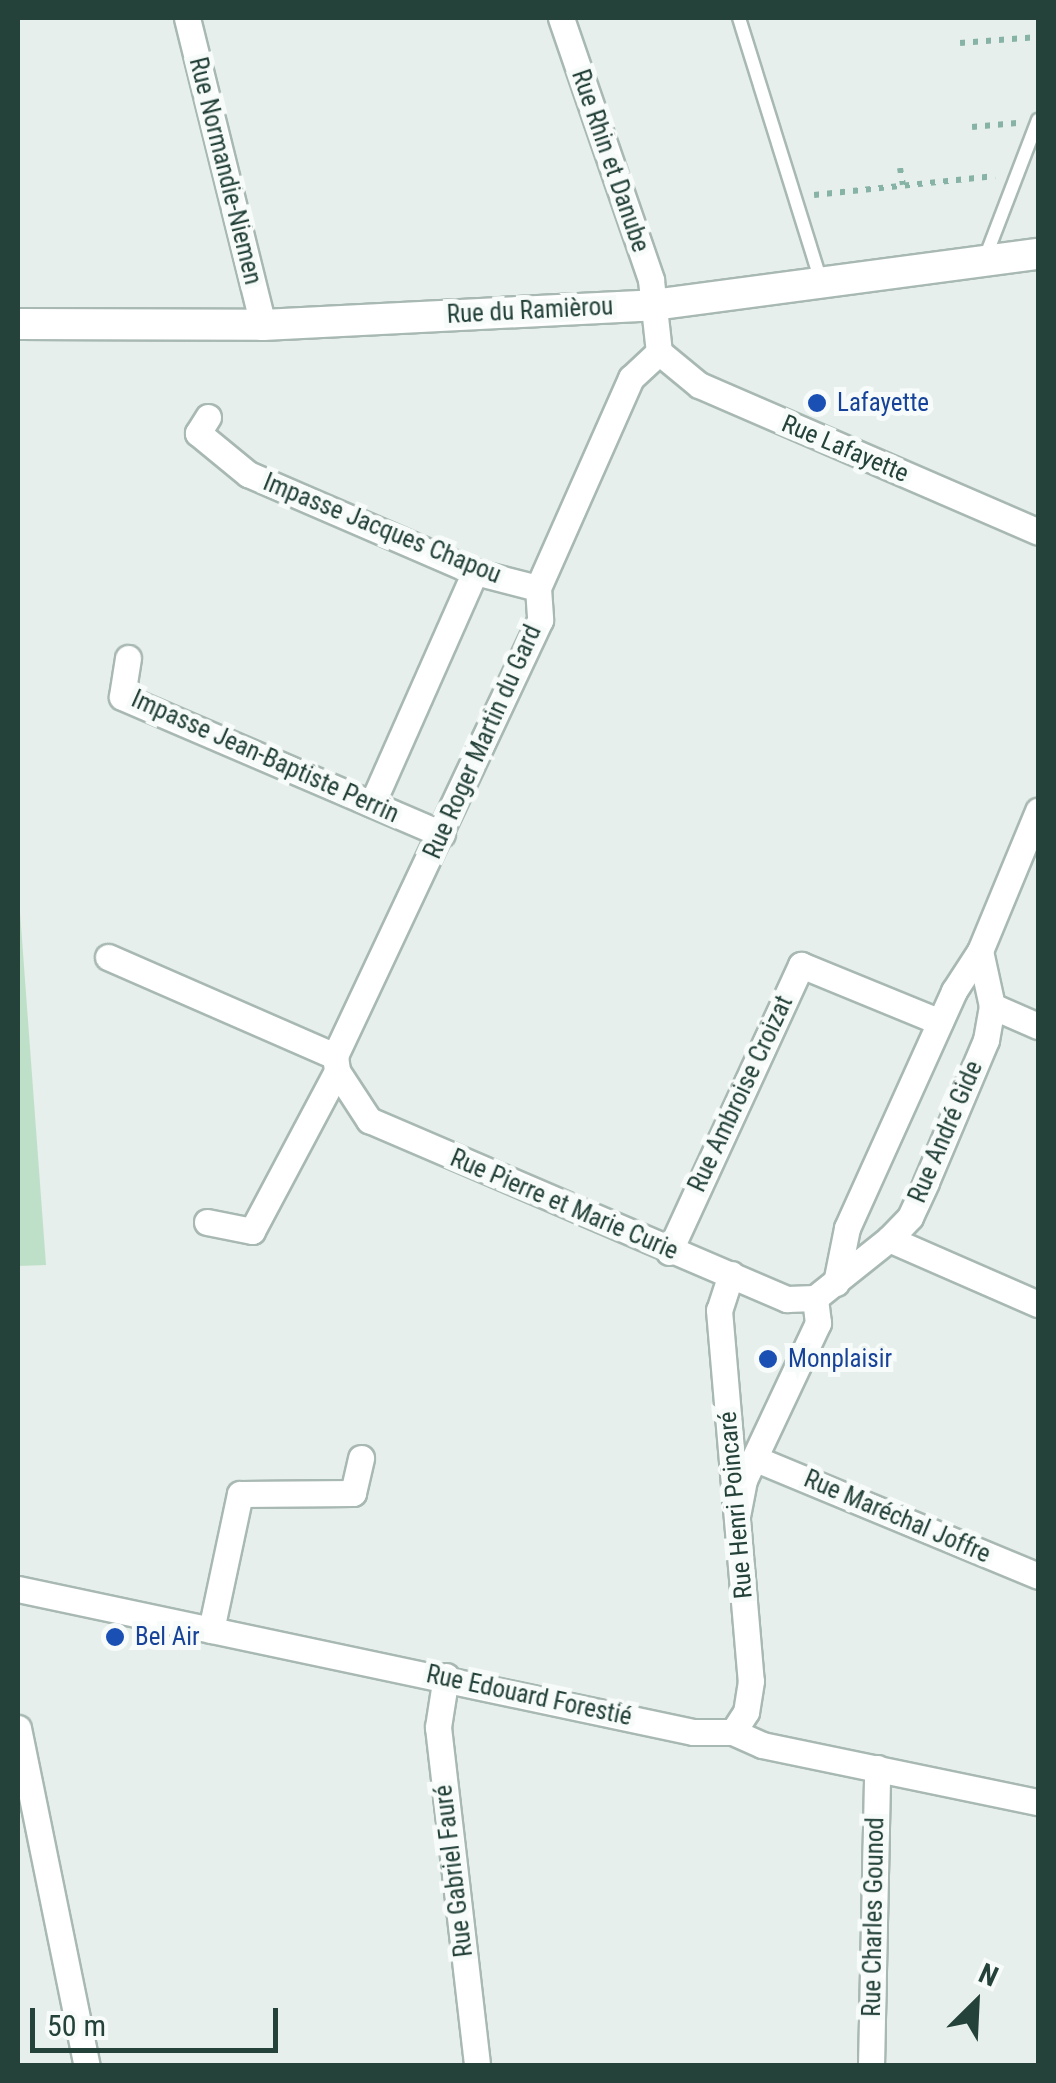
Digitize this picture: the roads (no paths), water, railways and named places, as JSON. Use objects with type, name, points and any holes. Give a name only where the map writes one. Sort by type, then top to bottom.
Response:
[{"type":"street","name":"Rue Normandie-Niemen","points":[[187,18],[262,326]]},
{"type":"street","name":"Rue Rhin et Danube","points":[[561,18],[626,202],[654,305]]},
{"type":"street","name":"Rue du Ramièrou","points":[[18,324],[262,326],[654,305],[1038,254]]},
{"type":"street","points":[[654,305],[659,352]]},
{"type":"street","name":"Rue Lafayette","points":[[659,352],[699,386],[1038,532]]},
{"type":"street","name":"Rue Roger Martin du Gard","points":[[207,1222],[252,1231],[336,1063],[540,620],[538,588],[631,378],[659,352]]},
{"type":"street","name":"Impasse Jacques Chapou","points":[[208,417],[198,433],[248,474],[475,572],[538,588]]},
{"type":"street","points":[[372,804],[475,572]]},
{"type":"street","name":"Impasse Jean-Baptiste Perrin","points":[[128,658],[122,697],[442,834]]},
{"type":"street","name":"Rue André Gide","points":[[737,1516],[756,1459],[818,1324],[846,1228],[940,1022],[980,951],[1038,811]]},
{"type":"street","name":"Rue André Gide","points":[[825,1290],[910,1217],[986,1040],[992,1006],[980,951]]},
{"type":"street","points":[[108,957],[336,1063]]},
{"type":"street","name":"Rue Ambroise Croizat","points":[[669,1252],[801,965],[940,1022]]},
{"type":"street","points":[[992,1006],[1038,1026]]},
{"type":"street","name":"Rue Pierre et Marie Curie","points":[[336,1063],[370,1120],[787,1300],[825,1290]]},
{"type":"street","points":[[889,1238],[1038,1304]]},
{"type":"street","name":"Rue Henri Poincaré","points":[[730,1274],[720,1310],[751,1681],[746,1712],[733,1732]]},
{"type":"street","points":[[211,1630],[240,1494],[354,1493],[361,1458]]},
{"type":"street","name":"Rue Maréchal Joffre","points":[[756,1459],[1038,1576]]},
{"type":"street","name":"Rue Edouard Forestié","points":[[18,1589],[446,1676],[693,1732],[733,1732],[1038,1802]]},
{"type":"street","name":"Rue Gabriel Fauré","points":[[446,1676],[438,1727],[477,2066]]},
{"type":"street","points":[[18,1728],[87,2066]]},
{"type":"street","name":"Rue Charles Gounod","points":[[871,2066],[877,1768]]},
{"type":"lane","points":[[739,18],[822,282]]},
{"type":"lane","points":[[984,259],[1038,121]]},
{"type":"place","name":"Lafayette","points":[[817,403]]},
{"type":"place","name":"Monplaisir","points":[[768,1359]]},
{"type":"place","name":"Bel Air","points":[[115,1637]]}]
